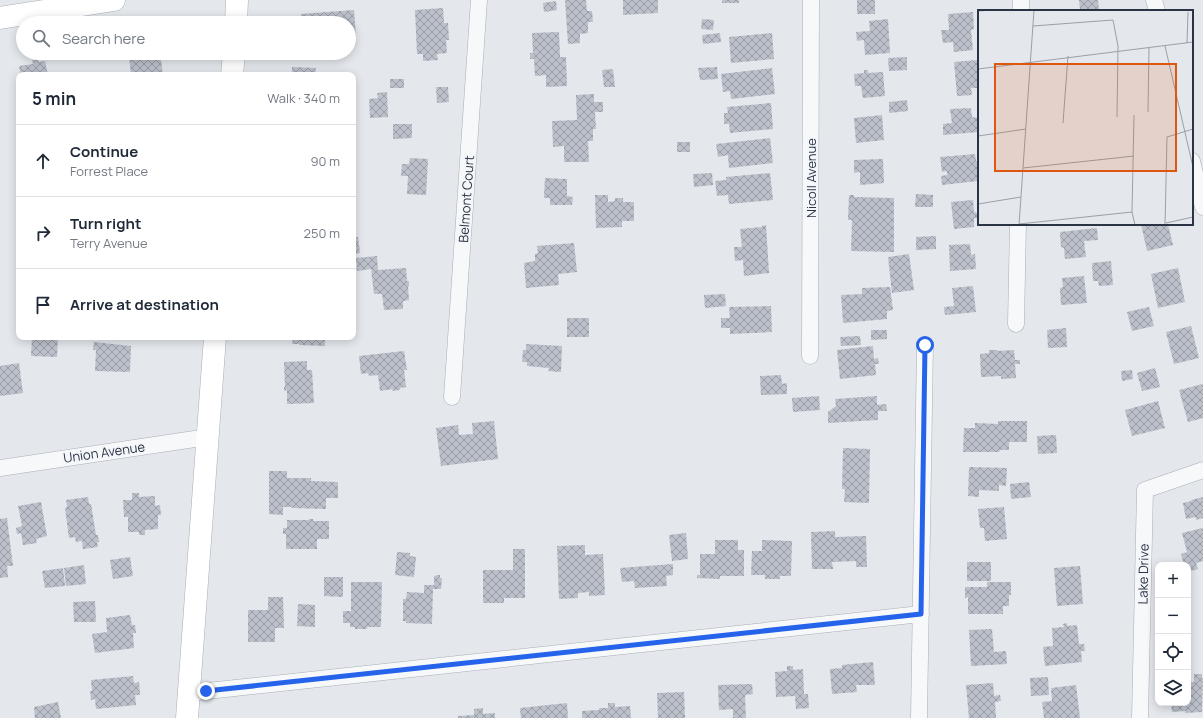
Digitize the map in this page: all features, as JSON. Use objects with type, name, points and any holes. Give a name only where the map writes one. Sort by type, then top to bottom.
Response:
[{"type":"main road","points":[[0,18],[114,0]]},
{"type":"main road","points":[[236,16],[237,0]]},
{"type":"main road","points":[[232,72],[233,60]]},
{"type":"main road","points":[[187,718],[215,340]]},
{"type":"street","name":"Belmont Court","points":[[452,397],[479,0]]},
{"type":"street","name":"Nicoll Avenue","points":[[810,356],[811,0]]},
{"type":"street","points":[[1154,0],[1157,10]]},
{"type":"street","points":[[1193,165],[1203,207]]},
{"type":"street","points":[[1016,324],[1018,225]]},
{"type":"street","points":[[919,718],[925,345]]},
{"type":"street","name":"Union Avenue","points":[[0,468],[208,437]]},
{"type":"street","name":"Lake Drive","points":[[1140,718],[1145,490],[1203,470]]},
{"type":"street","points":[[189,693],[921,614]]},
{"type":"building","points":[[565,0],[586,0],[587,11],[592,11],[593,22],[588,22],[588,33],[580,34],[580,43],[568,44]]},
{"type":"building","points":[[623,0],[658,0],[658,13],[623,15]]},
{"type":"building","points":[[722,0],[739,0],[739,3],[722,3]]},
{"type":"building","points":[[857,0],[875,0],[875,14],[857,14]]},
{"type":"building","points":[[1079,0],[1098,0],[1099,9],[1080,10]]},
{"type":"building","points":[[556,1],[557,10],[544,12],[543,3]]},
{"type":"building","points":[[443,8],[444,23],[448,23],[449,40],[446,40],[447,53],[437,54],[438,60],[423,61],[423,54],[417,54],[415,10]]},
{"type":"building","points":[[354,10],[354,16],[301,16],[301,14]]},
{"type":"building","points":[[973,12],[974,29],[971,30],[973,50],[954,52],[953,42],[943,43],[941,30],[949,30],[948,14]]},
{"type":"building","points":[[702,19],[714,20],[713,30],[701,29]]},
{"type":"building","points":[[888,19],[890,53],[865,55],[864,40],[857,41],[856,32],[870,31],[869,21]]},
{"type":"building","points":[[559,32],[560,57],[566,57],[567,86],[546,87],[546,75],[535,76],[534,59],[530,59],[530,53],[533,53],[532,33]]},
{"type":"building","points":[[720,33],[721,42],[703,44],[702,35]]},
{"type":"building","points":[[772,33],[774,59],[731,63],[729,37]]},
{"type":"building","points":[[907,57],[907,70],[889,71],[888,58]]},
{"type":"building","points":[[32,60],[38,60],[39,62],[45,61],[47,72],[20,72],[19,66],[33,64]]},
{"type":"building","points":[[130,60],[161,60],[163,72],[131,72]]},
{"type":"building","points":[[977,60],[978,88],[971,88],[972,95],[957,96],[954,62]]},
{"type":"building","points":[[292,67],[316,68],[315,72],[292,72]]},
{"type":"building","points":[[717,67],[718,79],[700,80],[698,68]]},
{"type":"building","points":[[772,68],[775,94],[731,99],[730,91],[723,92],[721,74]]},
{"type":"building","points":[[613,69],[615,87],[604,87],[602,70]]},
{"type":"building","points":[[864,70],[868,70],[868,73],[883,72],[885,96],[863,98],[861,86],[855,86],[854,74],[864,73]]},
{"type":"building","points":[[390,79],[404,79],[404,88],[390,88]]},
{"type":"building","points":[[436,87],[448,87],[449,102],[437,103]]},
{"type":"building","points":[[387,92],[388,117],[370,118],[369,99],[378,98],[377,93]]},
{"type":"building","points":[[594,94],[594,102],[603,102],[603,112],[595,112],[596,129],[593,129],[593,141],[588,141],[589,162],[564,162],[564,146],[553,147],[552,121],[577,120],[576,95]]},
{"type":"building","points":[[907,100],[908,111],[889,113],[889,102]]},
{"type":"building","points":[[771,103],[773,129],[730,133],[729,124],[724,124],[724,113],[728,113],[727,107]]},
{"type":"building","points":[[971,108],[972,117],[978,118],[978,132],[943,135],[943,124],[952,123],[950,109]]},
{"type":"building","points":[[882,115],[884,140],[856,143],[854,118]]},
{"type":"building","points":[[393,124],[412,124],[412,138],[393,139]]},
{"type":"building","points":[[770,138],[773,163],[729,168],[728,155],[718,157],[716,144]]},
{"type":"building","points":[[677,142],[690,142],[690,152],[677,152]]},
{"type":"building","points":[[975,154],[976,161],[978,161],[978,181],[942,185],[941,176],[947,175],[947,171],[942,172],[940,157]]},
{"type":"building","points":[[410,158],[428,159],[426,195],[407,194],[408,176],[401,176],[402,164],[409,164]]},
{"type":"building","points":[[883,159],[884,183],[860,185],[860,172],[854,173],[854,160]]},
{"type":"building","points":[[712,173],[713,185],[694,187],[693,174]]},
{"type":"building","points":[[770,173],[773,200],[729,204],[728,195],[717,196],[715,181],[726,180],[726,177]]},
{"type":"building","points":[[545,178],[567,179],[567,196],[573,197],[572,205],[550,205],[550,198],[544,198]]},
{"type":"building","points":[[916,194],[933,195],[933,207],[915,207]]},
{"type":"building","points":[[595,195],[608,195],[608,202],[615,201],[615,198],[623,198],[623,202],[634,202],[634,221],[622,221],[622,227],[596,228]]},
{"type":"building","points":[[849,195],[854,195],[854,197],[894,198],[894,252],[851,251],[852,220],[848,220]]},
{"type":"building","points":[[973,200],[974,212],[977,213],[977,218],[974,218],[974,227],[954,229],[951,202]]},
{"type":"building","points":[[766,225],[769,273],[744,276],[743,260],[735,261],[734,247],[742,247],[740,229],[762,227]]},
{"type":"building","points":[[1141,225],[1168,225],[1173,245],[1147,251]]},
{"type":"building","points":[[1097,228],[1098,240],[1084,241],[1086,257],[1065,259],[1064,248],[1061,247],[1060,232]]},
{"type":"building","points":[[936,236],[936,249],[916,250],[916,237]]},
{"type":"building","points":[[356,237],[358,237],[360,253],[356,254]]},
{"type":"building","points":[[574,243],[577,272],[558,274],[559,285],[526,288],[524,263],[535,261],[535,254],[538,253],[537,246]]},
{"type":"building","points":[[970,244],[971,255],[975,254],[976,269],[950,271],[949,245]]},
{"type":"building","points":[[909,254],[914,290],[892,293],[888,257]]},
{"type":"building","points":[[377,256],[378,270],[406,268],[407,281],[409,281],[409,300],[403,301],[403,309],[384,310],[382,294],[374,294],[371,269],[357,271],[356,258]]},
{"type":"building","points":[[1111,261],[1113,285],[1099,286],[1098,281],[1093,281],[1092,263]]},
{"type":"building","points":[[1178,268],[1185,302],[1158,308],[1151,274]]},
{"type":"building","points":[[1084,276],[1087,303],[1061,305],[1060,288],[1063,287],[1062,278]]},
{"type":"building","points":[[973,286],[976,312],[945,315],[944,307],[954,306],[952,288]]},
{"type":"building","points":[[890,287],[893,310],[887,311],[887,319],[843,323],[841,295],[862,294],[862,288]]},
{"type":"building","points":[[725,294],[726,306],[705,308],[704,295]]},
{"type":"building","points":[[771,306],[772,332],[730,334],[730,328],[721,328],[721,318],[730,318],[729,307]]},
{"type":"building","points":[[1149,307],[1154,326],[1132,331],[1127,312]]},
{"type":"building","points":[[567,318],[589,318],[589,337],[567,337]]},
{"type":"building","points":[[1191,326],[1199,358],[1174,364],[1166,332]]},
{"type":"building","points":[[1066,328],[1067,347],[1048,348],[1047,330]]},
{"type":"building","points":[[871,330],[887,330],[887,339],[871,340]]},
{"type":"building","points":[[860,336],[861,345],[841,346],[840,337]]},
{"type":"building","points":[[32,340],[58,340],[57,357],[31,356]]},
{"type":"building","points":[[293,340],[325,340],[325,346],[292,344]]},
{"type":"building","points":[[94,342],[131,346],[130,372],[95,371],[96,350],[93,350]]},
{"type":"building","points":[[526,344],[562,346],[561,372],[548,371],[549,368],[527,366],[527,362],[522,362],[523,350],[526,350]]},
{"type":"building","points":[[873,346],[874,359],[878,358],[879,364],[875,364],[876,375],[840,379],[837,350]]},
{"type":"building","points":[[989,350],[1014,350],[1015,360],[1020,360],[1020,364],[1015,364],[1016,378],[1001,379],[1001,376],[981,377],[980,354],[989,353]]},
{"type":"building","points":[[404,351],[407,370],[404,370],[406,387],[400,388],[400,390],[392,391],[393,389],[380,391],[378,375],[369,376],[368,373],[361,374],[359,356]]},
{"type":"building","points":[[307,361],[307,370],[312,370],[314,403],[287,404],[287,390],[284,391],[284,362]]},
{"type":"building","points":[[19,363],[23,393],[0,396],[0,366]]},
{"type":"building","points":[[1155,368],[1160,387],[1142,391],[1137,373]]},
{"type":"building","points":[[1132,370],[1133,379],[1122,381],[1121,371]]},
{"type":"building","points":[[781,375],[782,384],[787,383],[787,394],[761,395],[760,376]]},
{"type":"building","points":[[1203,384],[1203,418],[1188,422],[1179,390]]},
{"type":"building","points":[[819,396],[820,410],[793,412],[792,398]]},
{"type":"building","points":[[877,396],[877,405],[886,404],[887,411],[878,411],[878,420],[828,423],[828,412],[836,406],[835,399]]},
{"type":"building","points":[[1158,401],[1165,428],[1132,436],[1125,410]]},
{"type":"building","points":[[494,421],[498,459],[441,466],[436,428],[458,425],[459,435],[473,434],[472,423]]},
{"type":"building","points":[[998,421],[1027,421],[1027,442],[1009,442],[1009,450],[1000,450],[999,452],[963,452],[964,428],[975,428],[975,423],[998,424]]},
{"type":"building","points":[[1056,435],[1057,453],[1038,454],[1037,436]]},
{"type":"building","points":[[843,448],[870,449],[869,503],[844,502],[845,489],[842,489]]},
{"type":"building","points":[[969,467],[1007,468],[1006,486],[999,485],[999,491],[979,490],[979,497],[968,496]]},
{"type":"building","points":[[269,471],[287,471],[287,478],[311,478],[311,481],[338,482],[338,498],[326,498],[326,509],[283,507],[283,515],[269,514]]},
{"type":"building","points":[[1029,482],[1031,497],[1011,499],[1010,484]]},
{"type":"building","points":[[132,493],[139,493],[139,497],[155,496],[155,506],[160,505],[161,515],[158,515],[158,529],[145,530],[145,535],[139,535],[139,532],[128,532],[128,517],[124,517],[123,500],[132,500]]},
{"type":"building","points":[[88,497],[89,504],[91,504],[96,535],[98,535],[99,542],[97,542],[98,547],[83,549],[82,541],[76,542],[75,537],[69,538],[65,508],[67,507],[66,500]]},
{"type":"building","points":[[1203,497],[1203,518],[1196,520],[1196,517],[1186,519],[1183,503]]},
{"type":"building","points":[[41,502],[47,536],[36,539],[37,543],[23,545],[21,533],[17,534],[16,528],[22,526],[18,506]]},
{"type":"building","points":[[1004,507],[1007,539],[985,541],[984,528],[980,528],[978,509]]},
{"type":"building","points":[[7,518],[13,566],[7,566],[8,577],[0,578],[0,519]]},
{"type":"building","points":[[313,519],[313,521],[329,521],[329,539],[317,539],[317,549],[286,549],[286,534],[283,534],[283,528],[287,528],[287,520]]},
{"type":"building","points":[[1203,528],[1203,561],[1196,563],[1198,569],[1191,571],[1191,562],[1183,562],[1181,554],[1187,552],[1182,533]]},
{"type":"building","points":[[835,531],[835,537],[866,536],[867,567],[856,567],[856,561],[832,562],[833,569],[812,569],[811,532]]},
{"type":"building","points":[[686,533],[688,559],[672,561],[669,535]]},
{"type":"building","points":[[715,540],[738,540],[738,550],[744,550],[744,576],[720,576],[720,579],[697,578],[697,575],[700,575],[700,554],[715,554]]},
{"type":"building","points":[[762,540],[792,541],[791,576],[780,576],[780,579],[765,579],[765,575],[751,575],[752,551],[762,551]]},
{"type":"building","points":[[585,545],[585,555],[603,554],[605,595],[589,596],[589,592],[578,593],[578,598],[559,599],[557,546]]},
{"type":"building","points":[[513,549],[525,549],[525,598],[504,598],[504,603],[483,603],[483,570],[513,570]]},
{"type":"building","points":[[397,552],[410,553],[410,556],[416,557],[414,577],[395,575]]},
{"type":"building","points":[[130,557],[133,576],[113,579],[110,560]]},
{"type":"building","points":[[967,562],[991,562],[991,581],[967,581]]},
{"type":"building","points":[[673,564],[673,575],[666,576],[667,586],[635,588],[634,581],[622,582],[620,568]]},
{"type":"building","points":[[84,565],[86,584],[66,586],[64,568]]},
{"type":"building","points":[[1080,566],[1083,604],[1057,606],[1054,568]]},
{"type":"building","points":[[63,568],[65,586],[45,588],[42,571]]},
{"type":"building","points":[[440,575],[440,578],[442,578],[441,589],[433,589],[432,624],[406,623],[406,621],[403,621],[403,599],[406,599],[407,592],[424,593],[424,585],[434,585],[434,576]]},
{"type":"building","points":[[324,577],[343,577],[343,597],[324,596]]},
{"type":"building","points":[[351,582],[382,582],[381,627],[355,629],[355,627],[350,627],[350,623],[343,623],[343,611],[351,611]]},
{"type":"building","points":[[987,582],[1011,582],[1009,606],[1003,606],[1003,614],[968,614],[968,597],[965,598],[965,587],[987,587]]},
{"type":"building","points":[[268,597],[283,597],[284,628],[275,628],[275,642],[248,642],[248,610],[268,610]]},
{"type":"building","points":[[95,601],[96,622],[74,622],[73,602]]},
{"type":"building","points":[[298,604],[315,605],[315,627],[297,626]]},
{"type":"building","points":[[130,615],[132,625],[135,625],[136,633],[133,633],[134,648],[95,653],[92,634],[107,632],[106,618]]},
{"type":"building","points":[[1067,623],[1067,626],[1077,625],[1079,644],[1084,644],[1085,651],[1081,651],[1082,662],[1045,666],[1043,647],[1053,646],[1052,628],[1064,627],[1063,624]]},
{"type":"building","points":[[992,629],[994,652],[1006,651],[1007,664],[971,666],[969,630]]},
{"type":"building","points":[[873,662],[875,685],[856,685],[857,692],[832,694],[830,669],[842,668],[842,665]]},
{"type":"building","points":[[787,666],[793,666],[793,670],[803,669],[804,694],[808,694],[809,708],[796,709],[795,696],[776,697],[775,672],[787,671]]},
{"type":"building","points":[[1194,674],[1202,674],[1202,712],[1172,712],[1171,706],[1191,706],[1191,682],[1194,682]]},
{"type":"building","points":[[133,676],[134,683],[139,682],[140,695],[135,695],[136,705],[96,709],[95,699],[91,700],[91,680]]},
{"type":"building","points":[[1048,677],[1049,695],[1031,696],[1030,678]]},
{"type":"building","points":[[993,683],[994,696],[1000,695],[1001,701],[995,702],[996,718],[969,718],[966,685]]},
{"type":"building","points":[[752,684],[753,694],[745,695],[746,718],[733,718],[733,709],[719,710],[718,685]]},
{"type":"building","points":[[1076,685],[1080,718],[1044,718],[1042,702],[1052,701],[1051,688]]},
{"type":"building","points":[[684,692],[685,718],[658,718],[657,693]]},
{"type":"building","points":[[58,702],[61,718],[35,718],[34,707]]},
{"type":"building","points":[[567,703],[568,718],[521,718],[520,708]]},
{"type":"building","points":[[608,703],[615,703],[615,707],[630,706],[631,718],[582,718],[582,711],[608,708]]},
{"type":"building","points":[[483,708],[483,714],[495,713],[495,718],[458,718],[458,716],[474,715],[474,709]]},
{"type":"route","points":[[206,691],[921,614],[925,345]]}]
